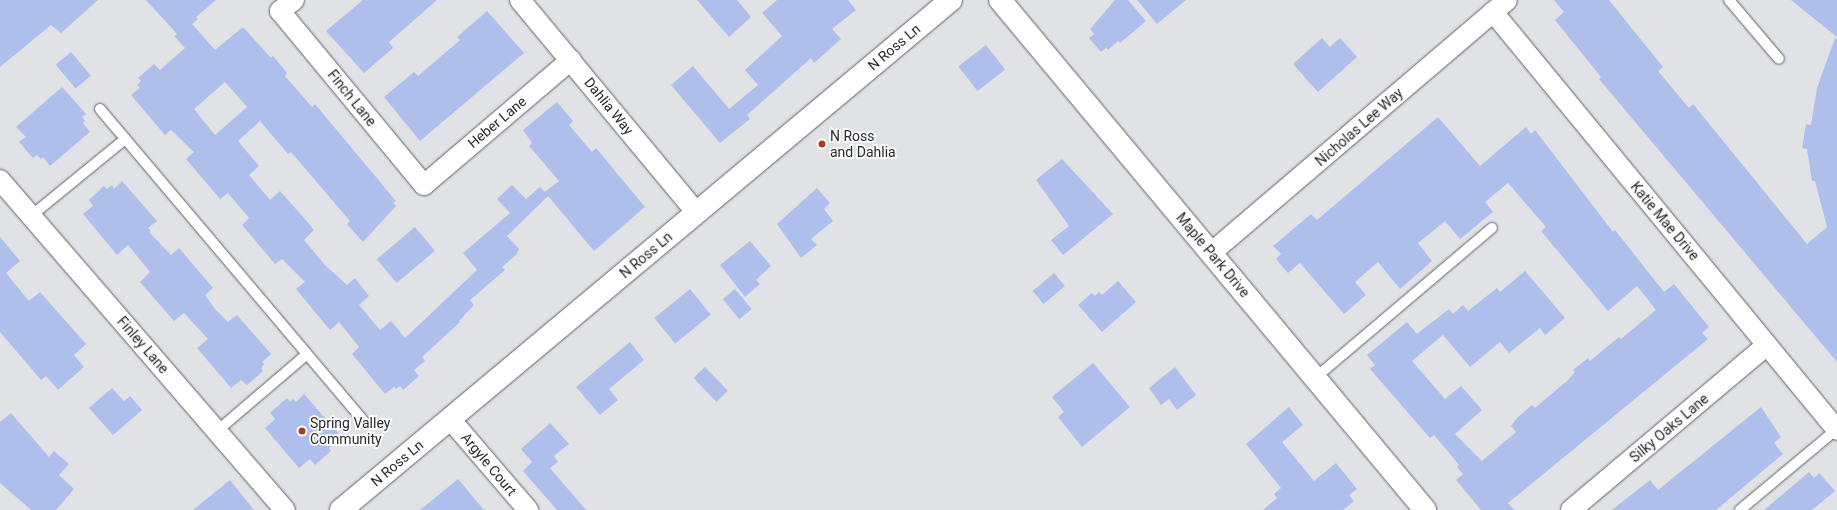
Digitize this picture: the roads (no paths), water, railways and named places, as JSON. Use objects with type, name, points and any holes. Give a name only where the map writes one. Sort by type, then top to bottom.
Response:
[{"type":"main road","name":"N Ross Ln","points":[[341,510],[951,0]]},
{"type":"main road","name":"Maple Park Drive","points":[[1000,0],[1425,510]]},
{"type":"street","name":"Dahlia Way","points":[[520,0],[696,212]]},
{"type":"street","name":"Finch Lane","points":[[287,6],[424,185]]},
{"type":"street","name":"Nicholas Lee Way","points":[[1211,253],[1500,6]]},
{"type":"street","name":"Katie Mae Drive","points":[[1500,6],[1768,345],[1837,429]]},
{"type":"street","name":"Heber Lane","points":[[424,185],[571,60]]},
{"type":"street","name":"Finley Lane","points":[[0,180],[285,510]]},
{"type":"street","name":"Silky Oaks Lane","points":[[1571,510],[1768,345]]},
{"type":"street","name":"Argyle Court","points":[[450,419],[528,510]]},
{"type":"lane","points":[[1729,0],[1779,59]]},
{"type":"lane","points":[[100,109],[365,423]]},
{"type":"lane","points":[[31,216],[125,139]]},
{"type":"lane","points":[[1315,378],[1492,228]]},
{"type":"lane","points":[[217,431],[307,354]]},
{"type":"lane","points":[[1740,510],[1837,429]]},
{"type":"place","name":"N Ross and Dahlia","points":[[822,144]]},
{"type":"place","name":"Spring Valley Community","points":[[302,431]]}]
